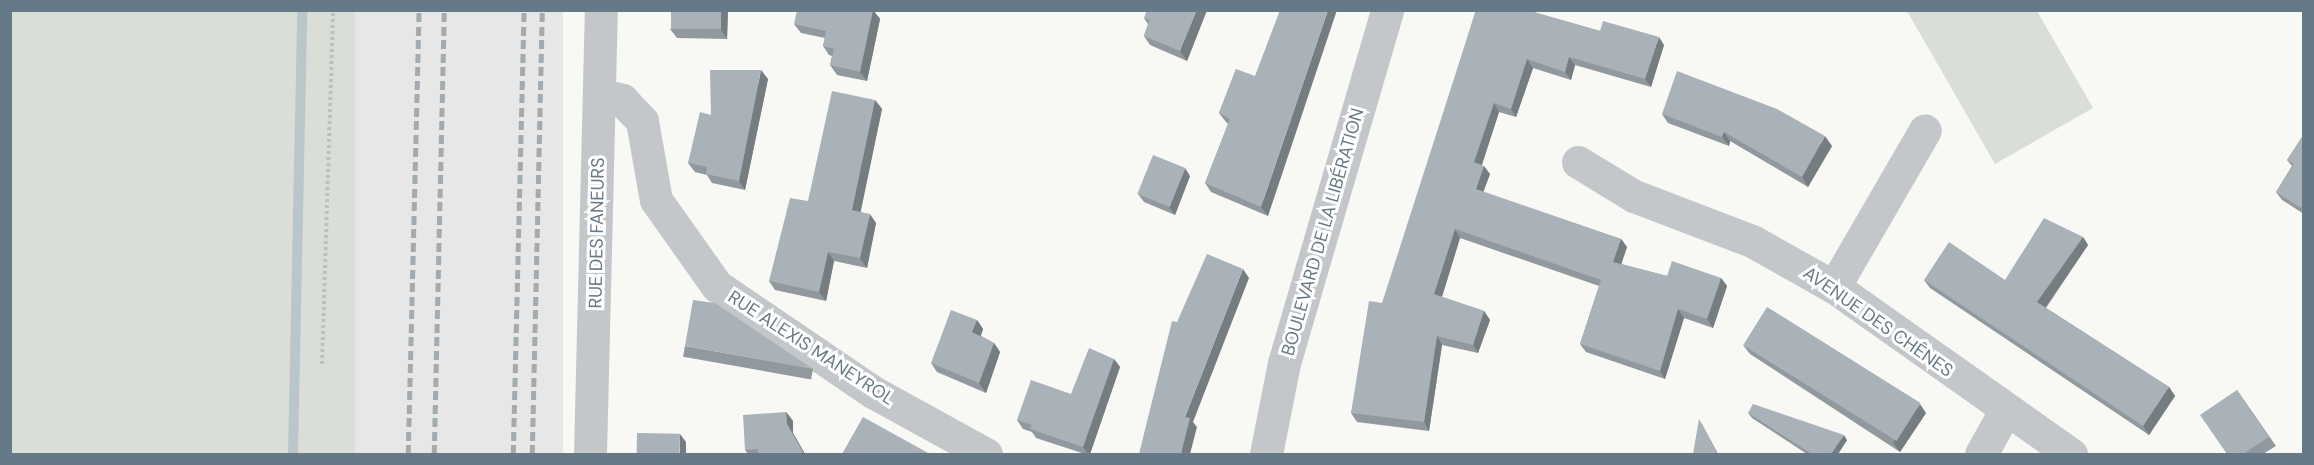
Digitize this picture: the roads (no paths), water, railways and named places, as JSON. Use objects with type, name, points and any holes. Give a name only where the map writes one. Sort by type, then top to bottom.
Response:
[{"type":"street","name":"RUE DES FANEURS","points":[[590,454],[601,94],[601,10]]},
{"type":"street","name":"BOULEVARD DE LA LIBÉRATION","points":[[1266,454],[1284,363],[1387,10]]},
{"type":"street","name":"RUE ALEXIS MANEYROL","points":[[601,94],[622,100],[642,121],[656,200],[717,286],[873,392],[986,454]]},
{"type":"street","points":[[1834,287],[1925,130]]},
{"type":"street","name":"AVENUE DES CHÊNES","points":[[1578,162],[1634,196],[1752,241],[1834,287],[2005,411],[2071,454]]},
{"type":"street","points":[[1981,454],[2005,411]]},
{"type":"waterway","points":[[293,454],[302,10]]},
{"type":"railway","points":[[408,454],[419,10]]},
{"type":"railway","points":[[434,454],[444,10]]},
{"type":"railway","points":[[513,454],[524,10]]},
{"type":"railway","points":[[532,454],[542,10]]}]
